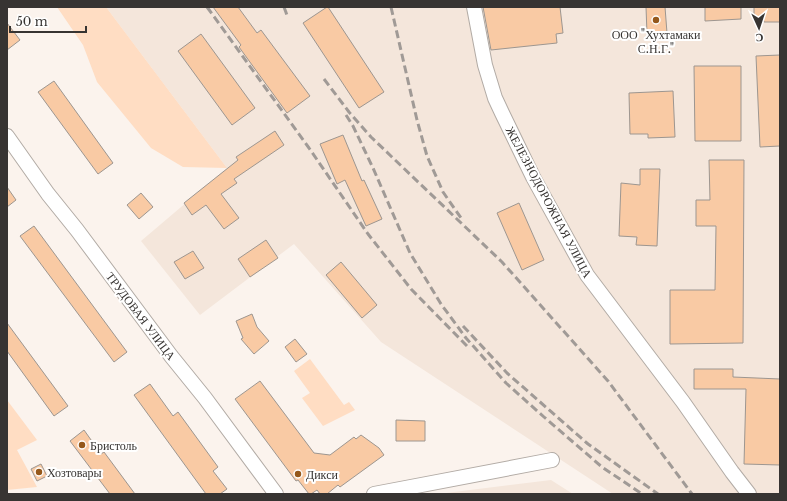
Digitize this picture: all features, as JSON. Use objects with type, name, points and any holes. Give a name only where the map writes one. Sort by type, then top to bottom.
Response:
[{"type":"street","name":"ЖЕЛЕЗНОДОРОЖНАЯ УЛИЦА","points":[[474,7],[485,65],[500,108],[533,177],[588,275],[683,402],[748,494]]},
{"type":"street","name":"ТРУДОВАЯ УЛИЦА","points":[[7,136],[48,194],[78,230],[276,494]]},
{"type":"street","points":[[374,494],[552,460]]},
{"type":"shaded area","points":[[57,7],[106,7],[227,168],[183,167],[151,148],[97,82],[83,45]]},
{"type":"shaded area","points":[[106,7],[780,7],[780,494],[613,494],[381,342],[294,244],[200,315],[141,241],[227,168]]},
{"type":"shaded area","points":[[310,359],[344,405],[349,402],[355,410],[323,426],[302,398],[310,393],[294,371]]},
{"type":"shaded area","points":[[7,400],[37,440],[17,450],[37,487],[7,490]]},
{"type":"shaded area","points":[[551,480],[573,494],[438,494]]},
{"type":"building","points":[[213,7],[238,7],[257,33],[261,30],[310,96],[287,113],[239,47],[241,45]]},
{"type":"building","points":[[327,7],[384,92],[359,108],[303,23]]},
{"type":"building","points":[[483,7],[560,7],[563,33],[556,34],[557,43],[491,50]]},
{"type":"building","name":"ООО \"Хухтамаки С.Н.Г.\"","points":[[646,7],[665,7],[667,33],[647,34]]},
{"type":"building","points":[[705,7],[741,7],[741,19],[705,21]]},
{"type":"building","points":[[754,7],[780,7],[780,22],[764,22],[763,18],[754,19]]},
{"type":"building","points":[[7,23],[20,40],[7,50]]},
{"type":"building","points":[[201,34],[255,108],[232,125],[178,51]]},
{"type":"building","points":[[780,55],[780,146],[760,147],[756,56]]},
{"type":"building","points":[[694,66],[741,66],[741,141],[695,141]]},
{"type":"building","points":[[54,81],[113,163],[98,174],[38,92]]},
{"type":"building","points":[[673,91],[675,137],[648,138],[648,134],[630,134],[629,93]]},
{"type":"building","points":[[275,131],[284,145],[234,179],[237,183],[221,194],[239,218],[224,229],[206,205],[192,215],[184,203],[238,160],[236,157]]},
{"type":"building","points":[[343,135],[362,181],[364,180],[382,219],[366,226],[345,180],[337,184],[320,144]]},
{"type":"building","points":[[709,160],[744,160],[743,343],[670,344],[670,290],[715,290],[716,226],[696,226],[696,200],[710,200]]},
{"type":"building","points":[[640,169],[660,169],[657,246],[636,245],[637,237],[619,236],[621,183],[640,185]]},
{"type":"building","points":[[7,187],[16,200],[7,207]]},
{"type":"building","points":[[141,193],[153,207],[139,219],[127,205]]},
{"type":"building","points":[[519,203],[544,260],[522,270],[497,213]]},
{"type":"building","points":[[34,226],[127,352],[114,362],[20,236]]},
{"type":"building","points":[[266,240],[278,258],[250,277],[238,259]]},
{"type":"building","points":[[193,251],[204,268],[185,279],[174,262]]},
{"type":"building","points":[[341,262],[377,305],[362,318],[326,275]]},
{"type":"building","points":[[252,314],[257,327],[269,341],[254,354],[241,339],[243,338],[236,321]]},
{"type":"building","points":[[7,323],[68,406],[54,416],[7,351]]},
{"type":"building","points":[[295,339],[307,354],[296,362],[285,347]]},
{"type":"building","points":[[694,369],[733,369],[733,377],[780,379],[780,465],[744,464],[746,389],[694,389]]},
{"type":"building","points":[[260,381],[314,453],[330,455],[354,437],[356,439],[361,435],[379,448],[384,455],[340,487],[338,485],[327,494],[320,494],[317,490],[309,494],[298,480],[296,481],[235,399]]},
{"type":"building","points":[[150,384],[173,416],[178,412],[218,467],[213,471],[227,489],[220,494],[206,494],[134,395]]},
{"type":"building","points":[[396,420],[425,421],[425,441],[396,441]]},
{"type":"building","points":[[84,430],[101,454],[104,452],[135,494],[110,494],[70,441]]},
{"type":"building","name":"Хозтовары","points":[[41,464],[47,476],[37,481],[31,469]]},
{"type":"railway","points":[[207,7],[309,148],[368,234],[411,289],[467,346]]},
{"type":"railway","points":[[284,7],[288,18]]},
{"type":"railway","points":[[391,7],[417,120],[427,156],[443,192],[461,218]]},
{"type":"railway","points":[[324,79],[349,112],[371,137],[502,262],[608,381],[692,494]]},
{"type":"railway","points":[[346,115],[353,126],[373,168],[410,253],[441,304],[466,338],[506,383],[544,417],[602,467],[642,494]]},
{"type":"railway","points":[[463,326],[507,373],[588,444],[658,494]]},
{"type":"place","name":"ООО \"Хухтамаки С.Н.Г.\"","points":[[656,20]]},
{"type":"place","name":"Бристоль","points":[[82,445]]},
{"type":"place","name":"Хозтовары","points":[[39,472]]},
{"type":"place","name":"Дикси","points":[[298,474]]}]
